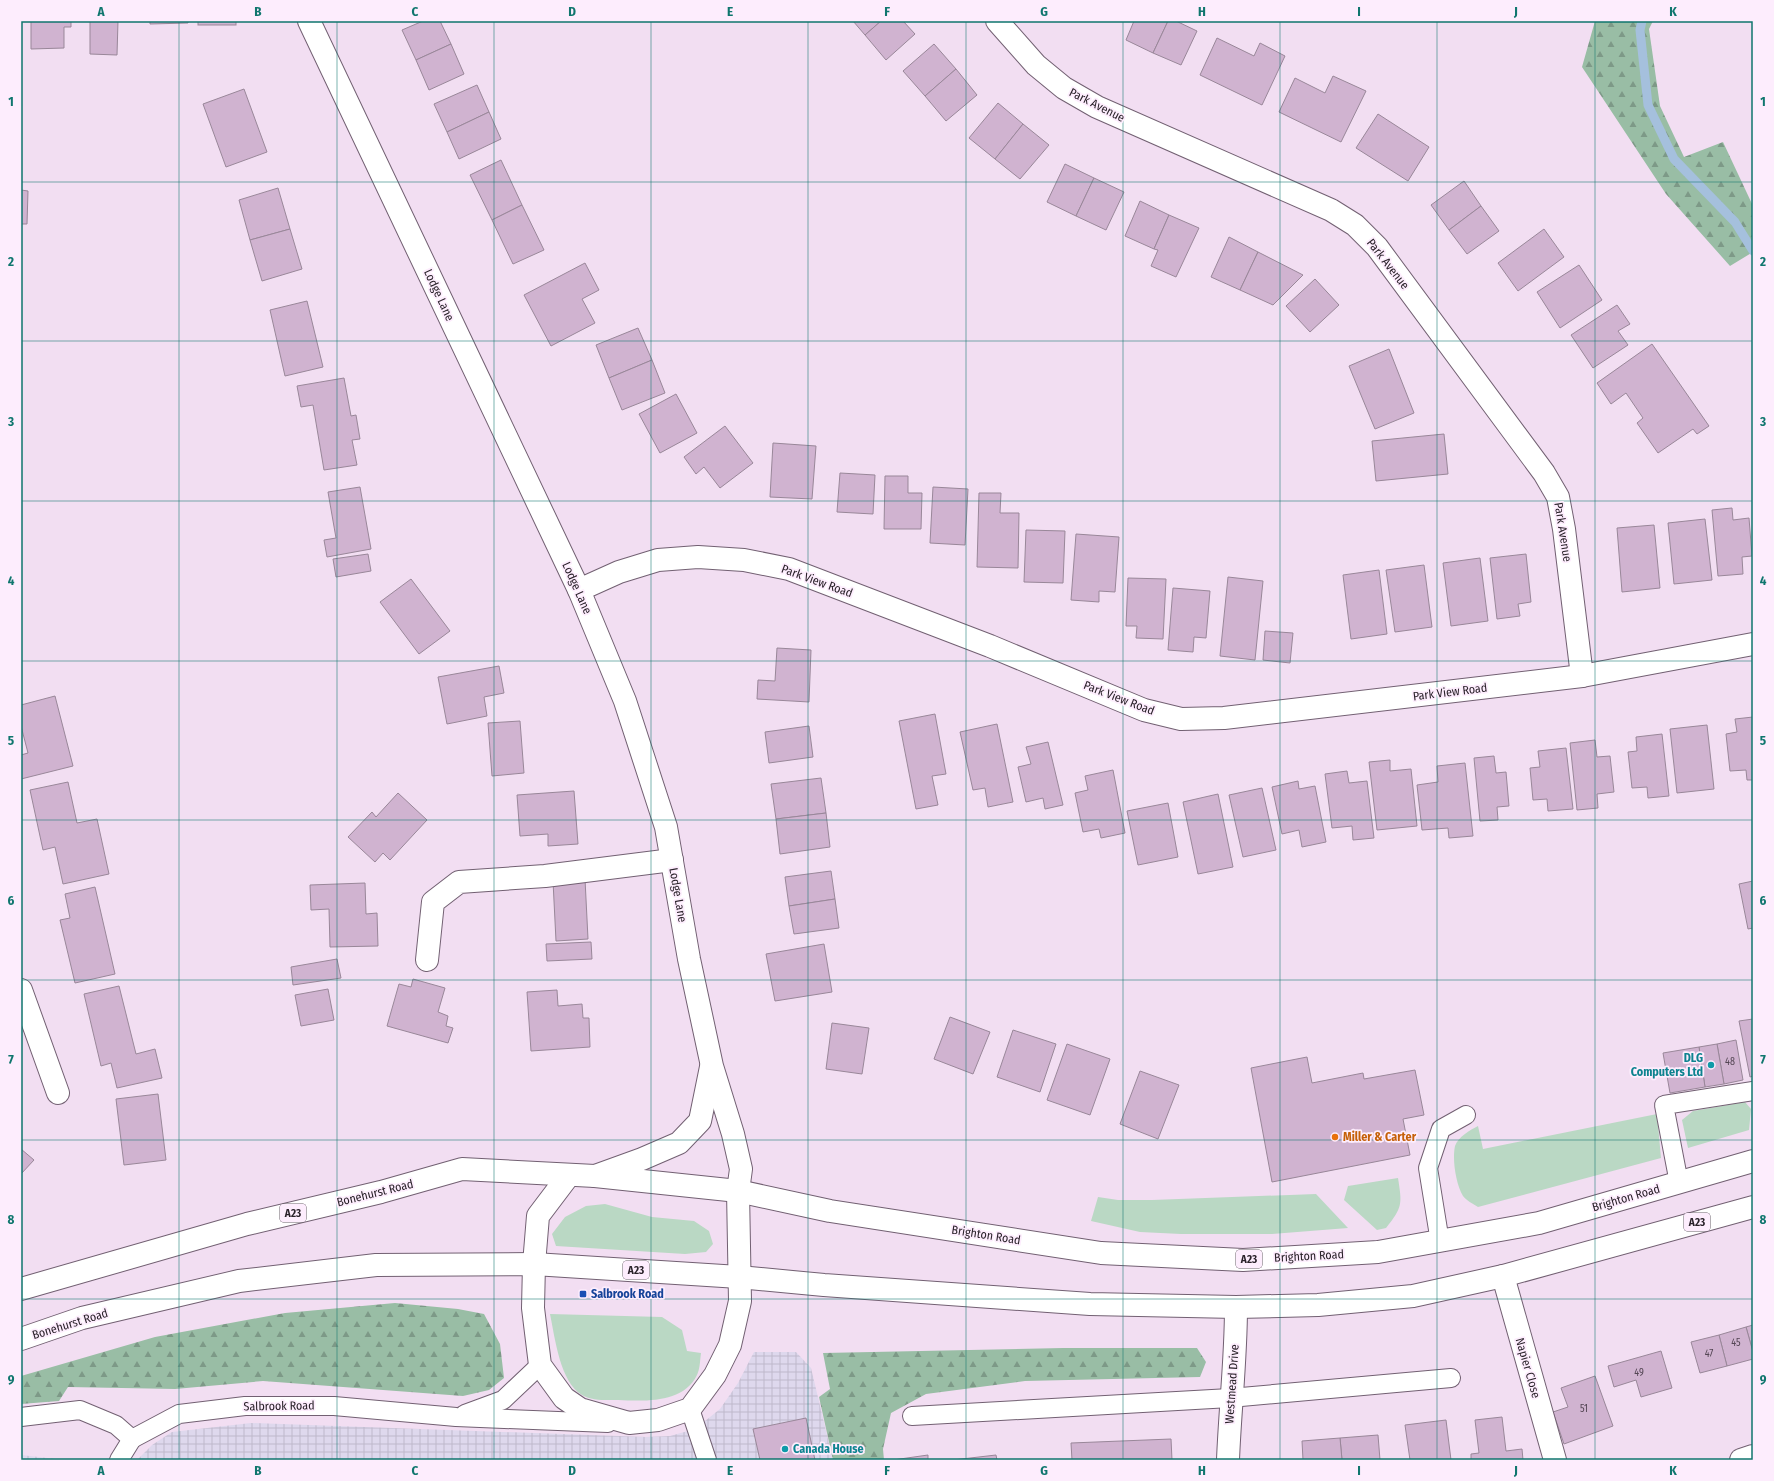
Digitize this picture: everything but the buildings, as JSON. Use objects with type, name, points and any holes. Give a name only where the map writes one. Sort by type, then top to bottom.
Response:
[{"type":"street","name":"Lodge Lane","points":[[309,21],[579,590],[625,701],[666,827],[689,959],[712,1066],[733,1134],[741,1169],[738,1191]]},
{"type":"street","name":"Park Avenue","points":[[997,21],[1036,65],[1064,88],[1097,108],[1331,210],[1355,225],[1377,247],[1544,473],[1558,497],[1564,529],[1582,676]]},
{"type":"street","name":"Park View Road","points":[[579,590],[619,572],[658,560],[698,557],[744,560],[789,569],[982,643],[1144,710],[1182,719],[1224,718],[1582,676],[1753,644]]},
{"type":"street","points":[[428,960],[433,902],[458,882],[545,876],[672,860]]},
{"type":"street","points":[[21,990],[58,1093]]},
{"type":"street","points":[[595,1176],[642,1159],[679,1143],[700,1121],[712,1066]]},
{"type":"street","name":"Brighton Road","points":[[738,1191],[830,1210],[1101,1253],[1242,1260],[1378,1252],[1539,1223],[1753,1161]]},
{"type":"street","name":"Bonehurst Road","points":[[21,1289],[247,1224],[381,1192],[462,1169],[595,1176],[738,1191]]},
{"type":"street","points":[[540,1365],[534,1308],[534,1264],[538,1216],[569,1175]]},
{"type":"street","points":[[690,1409],[715,1375],[730,1344],[740,1301],[738,1191]]},
{"type":"street","name":"A23","points":[[739,1277],[1090,1304],[1236,1307],[1318,1305],[1412,1296],[1503,1276],[1753,1207]]},
{"type":"street","name":"Bonehurst Road","points":[[21,1339],[82,1318],[239,1281],[376,1265],[534,1264],[739,1277]]},
{"type":"street","name":"Napier Close","points":[[1503,1276],[1555,1460]]},
{"type":"street","name":"Westmead Drive","points":[[1228,1460],[1230,1398],[1236,1337],[1236,1307]]},
{"type":"street","name":"Salbrook Road","points":[[540,1365],[564,1398],[580,1409],[629,1423],[658,1420],[690,1409]]},
{"type":"street","points":[[1741,1460],[1753,1456]]},
{"type":"lane","points":[[1679,1182],[1664,1105],[1753,1091]]},
{"type":"lane","points":[[1440,1242],[1428,1168],[1442,1129],[1466,1115]]},
{"type":"lane","name":"Salbrook Road","points":[[456,1417],[504,1400],[540,1365]]},
{"type":"lane","points":[[912,1416],[1230,1398],[1451,1378]]},
{"type":"lane","name":"Salbrook Road","points":[[132,1439],[179,1414],[245,1406],[334,1406],[456,1417],[629,1423]]},
{"type":"lane","points":[[690,1409],[707,1460]]},
{"type":"lane","points":[[21,1417],[80,1410],[116,1425],[132,1439],[119,1460]]},
{"type":"shaded area","points":[[754,1352],[796,1352],[811,1368],[833,1460],[137,1460],[152,1445],[172,1432],[251,1423],[646,1437],[670,1436],[695,1429],[720,1409],[738,1383]]},
{"type":"shaded area","points":[[21,1455],[65,1460],[21,1460]]},
{"type":"green space","points":[[1595,21],[1653,21],[1649,29],[1660,106],[1684,157],[1723,142],[1753,206],[1753,252],[1730,266],[1666,194],[1582,67]]},
{"type":"green space","points":[[1745,1102],[1751,1109],[1749,1130],[1688,1148],[1682,1120],[1693,1111]]},
{"type":"green space","points":[[1657,1114],[1661,1158],[1478,1207],[1463,1196],[1454,1165],[1455,1146],[1461,1137],[1478,1126],[1483,1149]]},
{"type":"green space","points":[[1398,1178],[1400,1205],[1396,1215],[1386,1228],[1377,1230],[1344,1200],[1348,1186]]},
{"type":"green space","points":[[1316,1194],[1348,1228],[1272,1234],[1181,1234],[1140,1232],[1091,1221],[1098,1197],[1118,1200],[1152,1200]]},
{"type":"green space","points":[[605,1204],[652,1217],[694,1221],[709,1231],[713,1244],[706,1252],[685,1254],[556,1246],[552,1234],[565,1217],[586,1206]]},
{"type":"green space","points":[[395,1303],[458,1309],[484,1314],[500,1344],[504,1378],[489,1390],[463,1396],[263,1381],[175,1389],[68,1387],[59,1401],[21,1404],[21,1376],[155,1337],[285,1313]]},
{"type":"green space","points":[[550,1314],[662,1317],[682,1330],[687,1351],[701,1353],[698,1373],[691,1384],[682,1391],[673,1396],[662,1399],[639,1401],[604,1400],[586,1397],[575,1389],[568,1380],[560,1359]]},
{"type":"green space","points":[[1063,1348],[1197,1348],[1206,1362],[1200,1377],[1025,1381],[926,1394],[891,1413],[883,1449],[884,1460],[833,1460],[819,1397],[830,1389],[823,1353]]},
{"type":"waterway","points":[[1642,21],[1640,30],[1648,105],[1674,159],[1735,222],[1753,251]]},
{"type":"place","name":"DLG Computers Ltd","points":[[1711,1065]]},
{"type":"place","name":"Miller & Carter","points":[[1335,1137]]},
{"type":"place","name":"Salbrook Road","points":[[583,1294]]},
{"type":"place","name":"Canada House","points":[[785,1449]]}]
